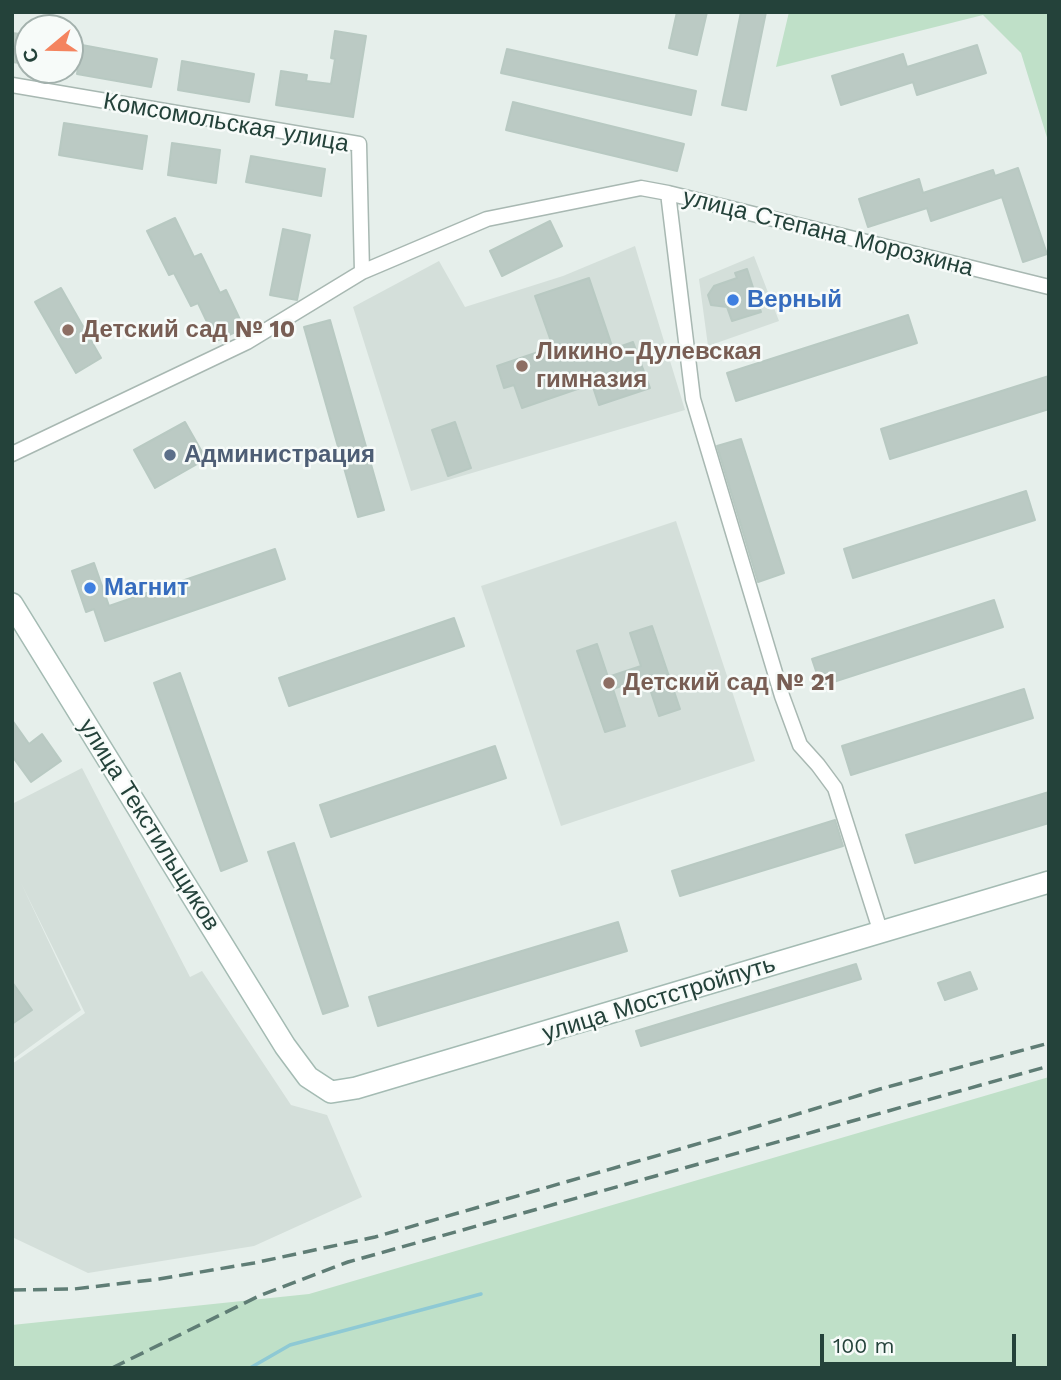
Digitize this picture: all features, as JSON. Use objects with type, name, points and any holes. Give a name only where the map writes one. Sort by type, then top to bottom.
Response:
[{"type":"street","name":"Комсомольская улица","points":[[12,85],[359,144],[362,272]]},
{"type":"street","points":[[12,454],[247,342],[362,272],[486,219],[641,188],[668,193]]},
{"type":"street","name":"улица Степана Морозкина","points":[[881,933],[835,788],[800,745],[782,696],[693,398],[668,193],[1049,287]]},
{"type":"street","name":"улица Текстильщиков","points":[[12,604],[285,1046]]},
{"type":"street","name":"улица Мостстройпуть","points":[[285,1046],[309,1077],[331,1092],[356,1088],[1049,882]]},
{"type":"shaded area","name":"Ликино-Дулевская гимназия","points":[[635,246],[685,410],[411,491],[353,307],[439,261],[465,307],[563,276]]},
{"type":"shaded area","points":[[754,256],[779,321],[708,346],[699,279]]},
{"type":"shaded area","points":[[676,521],[755,761],[561,826],[481,586]]},
{"type":"shaded area","points":[[82,768],[190,977],[202,971],[291,1105],[327,1115],[362,1197],[254,1246],[88,1273],[12,1237],[12,1064],[85,1013],[21,883],[81,1010],[12,1060],[12,804]]},
{"type":"green space","points":[[789,12],[1049,12],[1049,144],[1021,53],[983,15],[776,67]]},
{"type":"green space","points":[[1049,1077],[1049,1368],[12,1368],[12,1325],[309,1294]]},
{"type":"building","points":[[677,12],[707,12],[697,55],[669,48]]},
{"type":"building","points":[[741,12],[766,12],[746,110],[722,105]]},
{"type":"building","points":[[335,31],[366,36],[353,117],[276,105],[281,71],[307,75],[306,81],[331,84],[335,59],[331,58]]},
{"type":"building","points":[[12,33],[14,62],[12,62]]},
{"type":"building","points":[[84,45],[157,59],[151,87],[84,75]]},
{"type":"building","points":[[977,45],[986,73],[917,95],[913,82],[841,105],[832,76],[903,54],[907,67]]},
{"type":"building","points":[[507,49],[696,91],[691,115],[501,73]]},
{"type":"building","points":[[182,61],[254,74],[249,102],[178,90]]},
{"type":"building","points":[[513,102],[684,144],[677,171],[506,130]]},
{"type":"building","points":[[64,123],[147,136],[142,169],[59,155]]},
{"type":"building","points":[[172,143],[220,150],[216,183],[168,175]]},
{"type":"building","points":[[251,156],[325,169],[321,196],[246,182]]},
{"type":"building","points":[[1018,168],[1047,254],[1023,262],[1002,197],[931,221],[927,208],[868,227],[859,199],[919,179],[923,193],[993,170],[995,176]]},
{"type":"building","points":[[175,218],[194,257],[201,254],[220,293],[226,290],[244,328],[216,341],[198,303],[191,306],[174,273],[169,275],[147,231]]},
{"type":"building","points":[[550,221],[562,246],[502,276],[490,251]]},
{"type":"building","points":[[283,229],[310,235],[297,300],[270,295]]},
{"type":"building","name":"Верный","points":[[747,269],[761,312],[732,321],[727,307],[711,305],[708,295],[714,286],[737,278],[735,273]]},
{"type":"building","points":[[589,278],[613,349],[633,342],[650,388],[599,405],[592,384],[522,408],[514,385],[504,388],[497,366],[553,347],[535,296]]},
{"type":"building","name":"Детский сад № 10","points":[[61,288],[101,358],[76,373],[35,302]]},
{"type":"building","points":[[908,315],[917,343],[736,401],[727,373]]},
{"type":"building","points":[[330,320],[384,510],[358,517],[304,327]]},
{"type":"building","points":[[1049,376],[1049,409],[890,459],[881,429]]},
{"type":"building","name":"Администрация","points":[[185,422],[206,459],[155,488],[134,450]]},
{"type":"building","points":[[455,422],[471,468],[448,476],[432,430]]},
{"type":"building","points":[[741,439],[784,573],[758,582],[717,446]]},
{"type":"building","points":[[1026,491],[1035,520],[853,578],[844,549]]},
{"type":"building","points":[[275,549],[285,579],[105,641],[94,609],[86,612],[72,571],[94,563],[109,606]]},
{"type":"building","points":[[994,600],[1003,627],[821,686],[812,659]]},
{"type":"building","points":[[454,618],[464,646],[289,706],[279,678]]},
{"type":"building","name":"Детский сад № 21","points":[[652,626],[680,709],[659,716],[646,677],[613,689],[625,726],[605,732],[577,651],[597,644],[608,677],[641,666],[630,633]]},
{"type":"building","points":[[180,673],[247,861],[221,871],[154,683]]},
{"type":"building","points":[[1024,689],[1033,718],[851,775],[842,746]]},
{"type":"building","points":[[12,720],[29,744],[42,734],[61,761],[31,782],[12,756]]},
{"type":"building","points":[[495,746],[506,778],[331,837],[320,805]]},
{"type":"building","points":[[1049,792],[1049,823],[915,863],[906,835]]},
{"type":"building","points":[[835,820],[843,846],[680,896],[672,871]]},
{"type":"building","points":[[294,843],[348,1006],[323,1014],[268,852]]},
{"type":"building","points":[[618,922],[627,951],[378,1026],[369,997]]},
{"type":"building","points":[[856,964],[861,979],[641,1046],[636,1031]]},
{"type":"building","points":[[970,972],[977,989],[945,1000],[938,983]]},
{"type":"building","points":[[12,982],[32,1010],[12,1024]]},
{"type":"waterway","points":[[250,1368],[290,1345],[481,1294]]},
{"type":"railway","points":[[12,1290],[74,1289],[159,1279],[254,1263],[375,1237],[880,1089],[1049,1043]]},
{"type":"railway","points":[[112,1368],[259,1296],[348,1262],[1049,1066]]},
{"type":"place","name":"Верный","points":[[733,300]]},
{"type":"place","name":"Детский сад № 10","points":[[68,330]]},
{"type":"place","name":"Ликино-Дулевская гимназия","points":[[522,366]]},
{"type":"place","name":"Администрация","points":[[170,455]]},
{"type":"place","name":"Магнит","points":[[90,588]]},
{"type":"place","name":"Детский сад № 21","points":[[609,683]]}]
